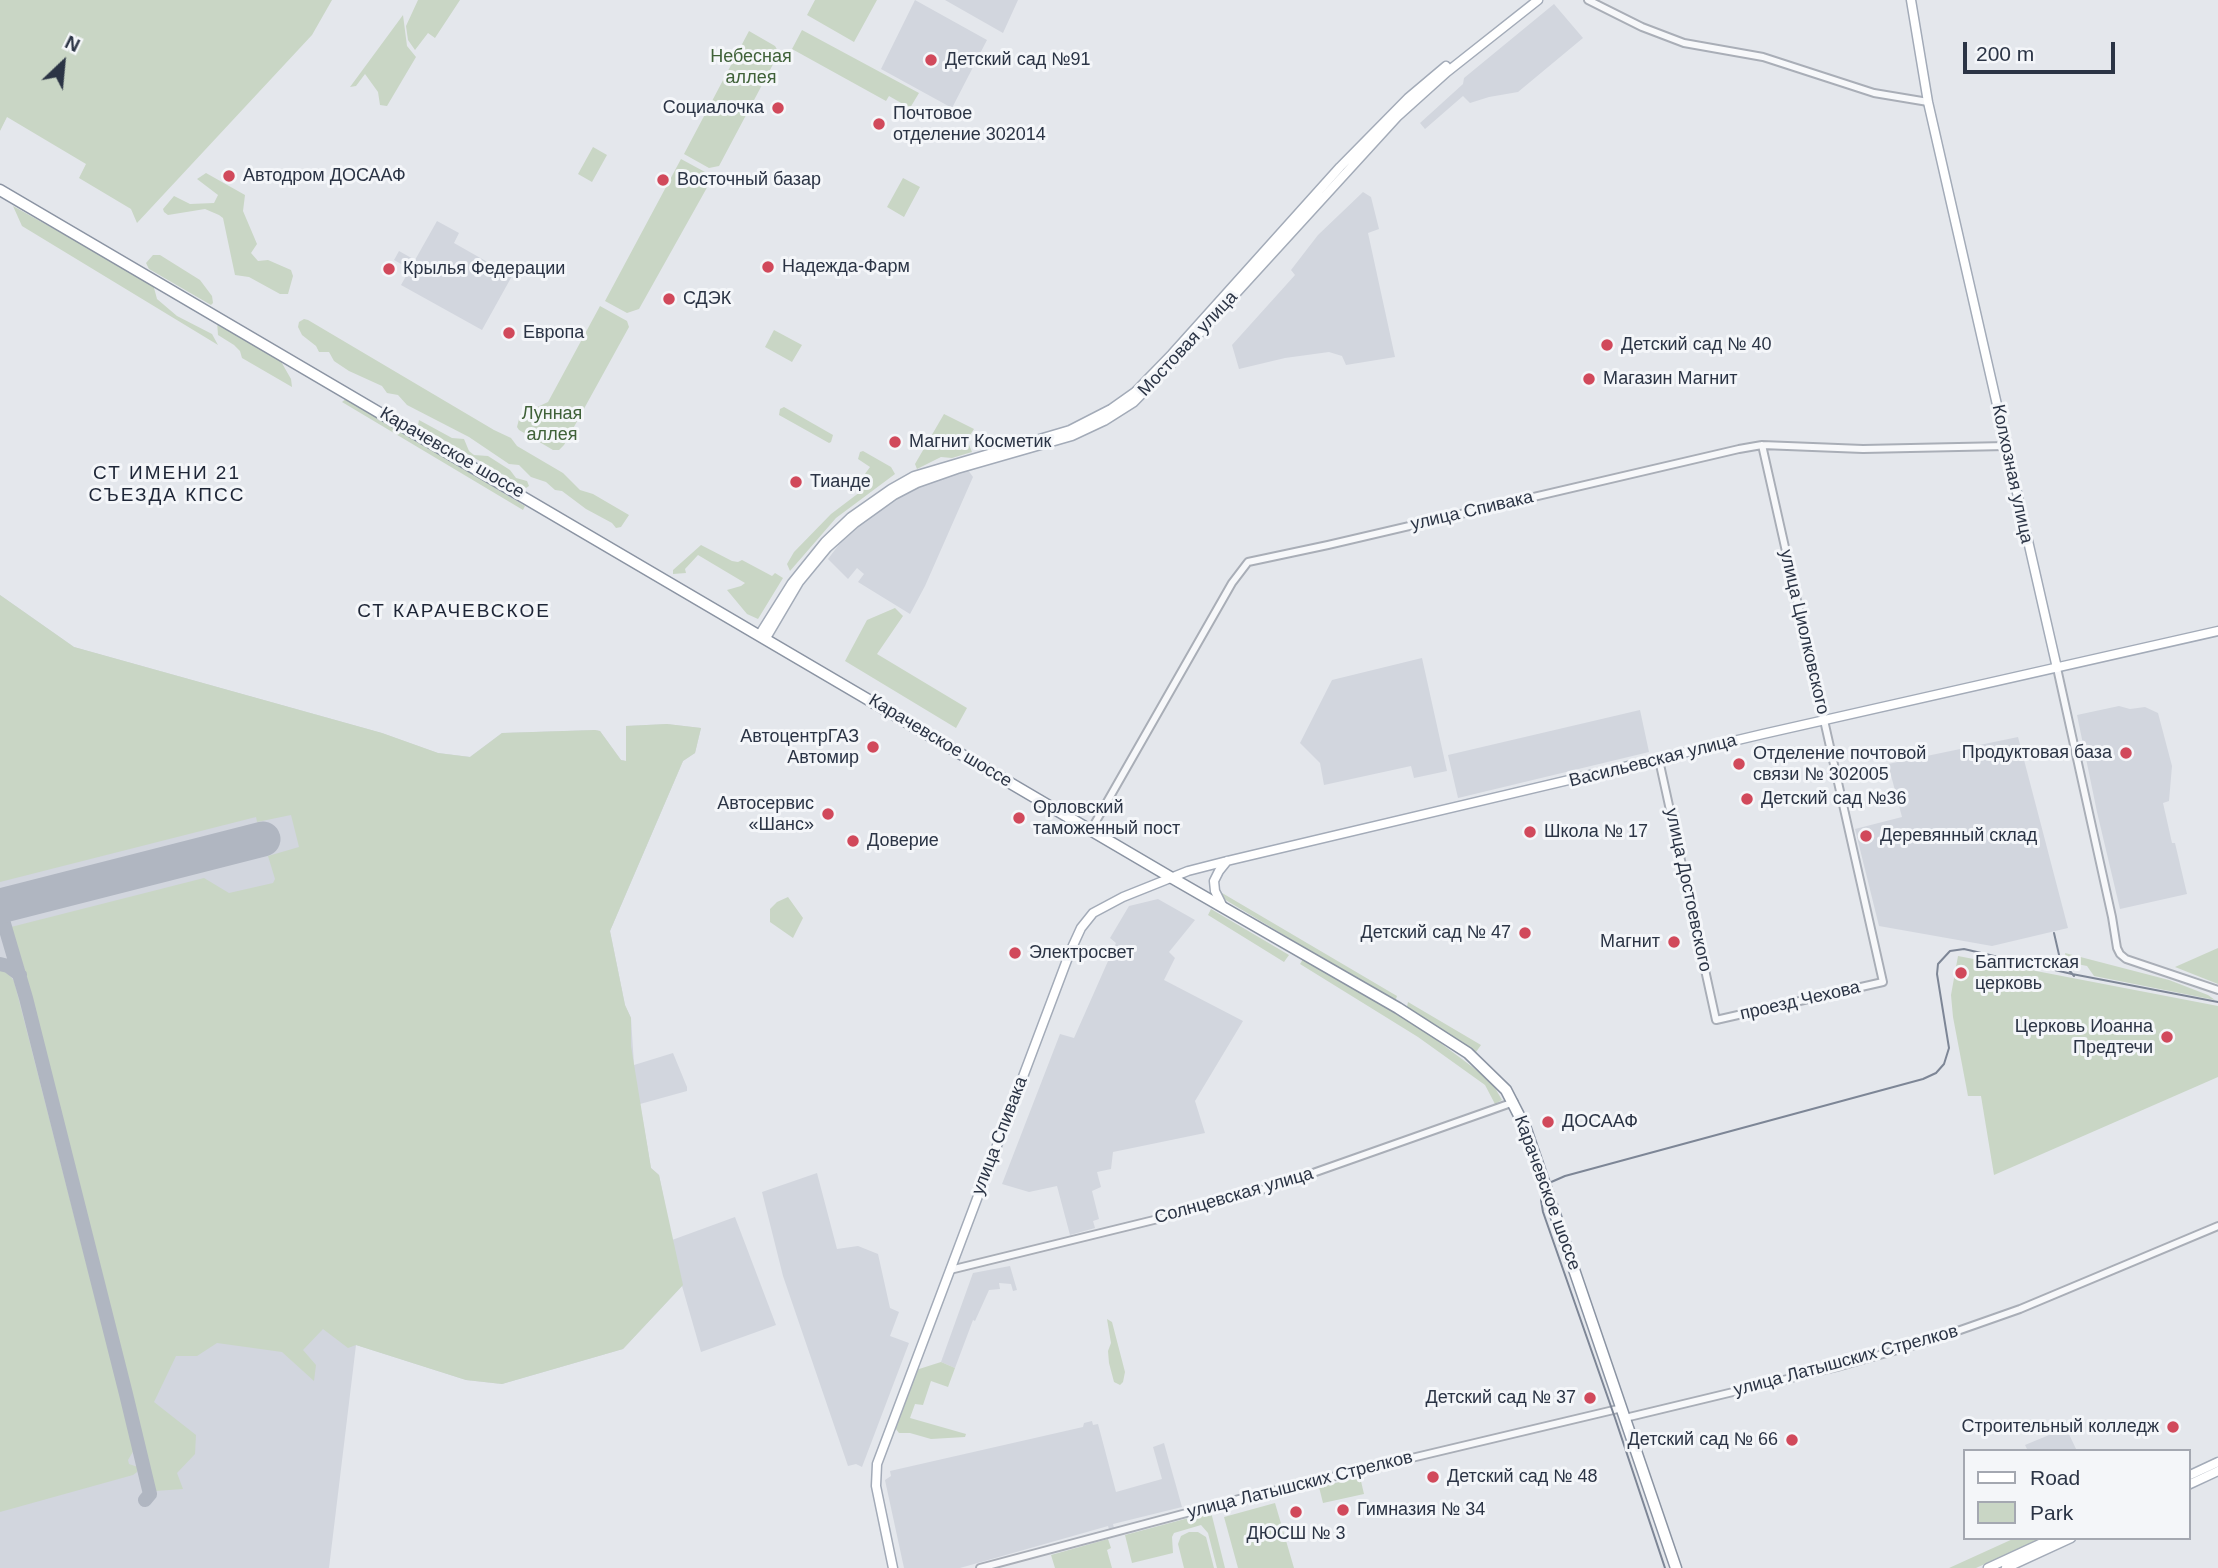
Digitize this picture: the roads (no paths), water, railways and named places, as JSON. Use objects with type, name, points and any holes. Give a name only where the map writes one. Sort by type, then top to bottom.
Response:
[{"type":"highway","name":"Карачевское шоссе","points":[[0,190],[1447,1038],[1485,1068],[1514,1102],[1536,1156],[1676,1568]]},
{"type":"main road","name":"Мостовая улица","points":[[763,636],[794,579],[825,542],[851,517],[891,489],[914,477],[1070,430],[1111,409],[1135,392],[1393,112],[1433,76],[1529,0]]},
{"type":"main road","name":"Мостовая улица","points":[[763,636],[822,554],[855,523],[894,495],[957,469],[1072,436],[1104,421],[1134,402],[1397,117],[1447,72],[1538,0]]},
{"type":"main road","name":"Колхозная улица","points":[[1911,0],[1928,102],[2057,668]]},
{"type":"main road","name":"Васильевская улица","points":[[1172,878],[1227,861],[1825,720],[2218,631]]},
{"type":"main road","points":[[1223,907],[1215,891],[1214,881],[1227,861]]},
{"type":"main road","name":"улица Спивака","points":[[893,1568],[875,1475],[883,1444],[1063,971],[1081,928],[1093,913],[1103,906],[1172,878]]},
{"type":"main road","points":[[2190,1475],[2218,1462]]},
{"type":"main road","points":[[2190,1484],[2218,1471]]},
{"type":"main road","points":[[1988,1568],[2049,1540]]},
{"type":"main road","points":[[2006,1568],[2067,1540]]},
{"type":"street","points":[[1588,0],[1658,34],[1684,43],[1763,57],[1874,93],[1928,102]]},
{"type":"street","name":"улица Спивака","points":[[1091,830],[1231,583],[1248,562],[1762,445],[1863,449],[2006,446]]},
{"type":"street","name":"улица Циолковского","points":[[1762,445],[1883,982]]},
{"type":"street","name":"Колхозная улица","points":[[2057,668],[2117,948],[2126,959],[2218,990]]},
{"type":"street","name":"улица Достоевского","points":[[1659,760],[1716,1020]]},
{"type":"street","name":"проезд Чехова","points":[[1716,1020],[1883,982]]},
{"type":"street","name":"Солнцевская улица","points":[[950,1270],[1279,1185],[1514,1102]]},
{"type":"street","name":"улица Латышских Стрелков","points":[[980,1568],[1240,1499],[1837,1367],[1929,1341],[2020,1309],[2218,1226]]},
{"type":"tram line","points":[[2054,933],[2060,959],[2074,976]]},
{"type":"tram line","points":[[1665,1568],[1543,1212],[1541,1200],[1549,1183],[1565,1176],[1923,1079],[1936,1073],[1944,1064],[1949,1048],[1937,974],[1938,964],[1950,951],[1964,949],[2072,974],[2218,1002]]},
{"type":"place","name":"Детский сад №91","points":[[931,60]]},
{"type":"place","name":"Социалочка","points":[[778,108]]},
{"type":"place","name":"Почтовое отделение 302014","points":[[879,124]]},
{"type":"place","name":"Автодром ДОСААФ","points":[[229,176]]},
{"type":"place","name":"Восточный базар","points":[[663,180]]},
{"type":"place","name":"Надежда-Фарм","points":[[768,267]]},
{"type":"place","name":"Крылья Федерации","points":[[389,269]]},
{"type":"place","name":"СДЭК","points":[[669,299]]},
{"type":"place","name":"Европа","points":[[509,333]]},
{"type":"place","name":"Детский сад № 40","points":[[1607,345]]},
{"type":"place","name":"Магазин Магнит","points":[[1589,379]]},
{"type":"place","name":"Магнит Косметик","points":[[895,442]]},
{"type":"place","name":"Тианде","points":[[796,482]]},
{"type":"place","name":"АвтоцентрГАЗ Автомир","points":[[873,747]]},
{"type":"place","name":"Продуктовая база","points":[[2126,753]]},
{"type":"place","name":"Отделение почтовой связи № 302005","points":[[1739,764]]},
{"type":"place","name":"Детский сад №36","points":[[1747,799]]},
{"type":"place","name":"Автосервис «Шанс»","points":[[828,814]]},
{"type":"place","name":"Орловский таможенный пост","points":[[1019,818]]},
{"type":"place","name":"Школа № 17","points":[[1530,832]]},
{"type":"place","name":"Деревянный склад","points":[[1866,836]]},
{"type":"place","name":"Доверие","points":[[853,841]]},
{"type":"place","name":"Детский сад № 47","points":[[1525,933]]},
{"type":"place","name":"Магнит","points":[[1674,942]]},
{"type":"place","name":"Электросвет","points":[[1015,953]]},
{"type":"place","name":"Баптистская церковь","points":[[1961,973]]},
{"type":"place","name":"Церковь Иоанна Предтечи","points":[[2167,1037]]},
{"type":"place","name":"ДОСААФ","points":[[1548,1122]]},
{"type":"place","name":"Детский сад № 37","points":[[1590,1398]]},
{"type":"place","name":"Строительный колледж","points":[[2173,1427]]},
{"type":"place","name":"Детский сад № 66","points":[[1792,1440]]},
{"type":"place","name":"Детский сад № 48","points":[[1433,1477]]},
{"type":"place","name":"Гимназия № 34","points":[[1343,1510]]},
{"type":"place","name":"ДЮСШ № 3","points":[[1296,1512]]},
{"type":"district","name":"СТ ИМЕНИ 21 СЪЕЗДА КПСС","points":[[167,485]]},
{"type":"district","name":"СТ КАРАЧЕВСКОЕ","points":[[454,612]]},
{"type":"park label","name":"Небесная аллея","points":[[751,67]]},
{"type":"park label","name":"Лунная аллея","points":[[552,424]]}]
